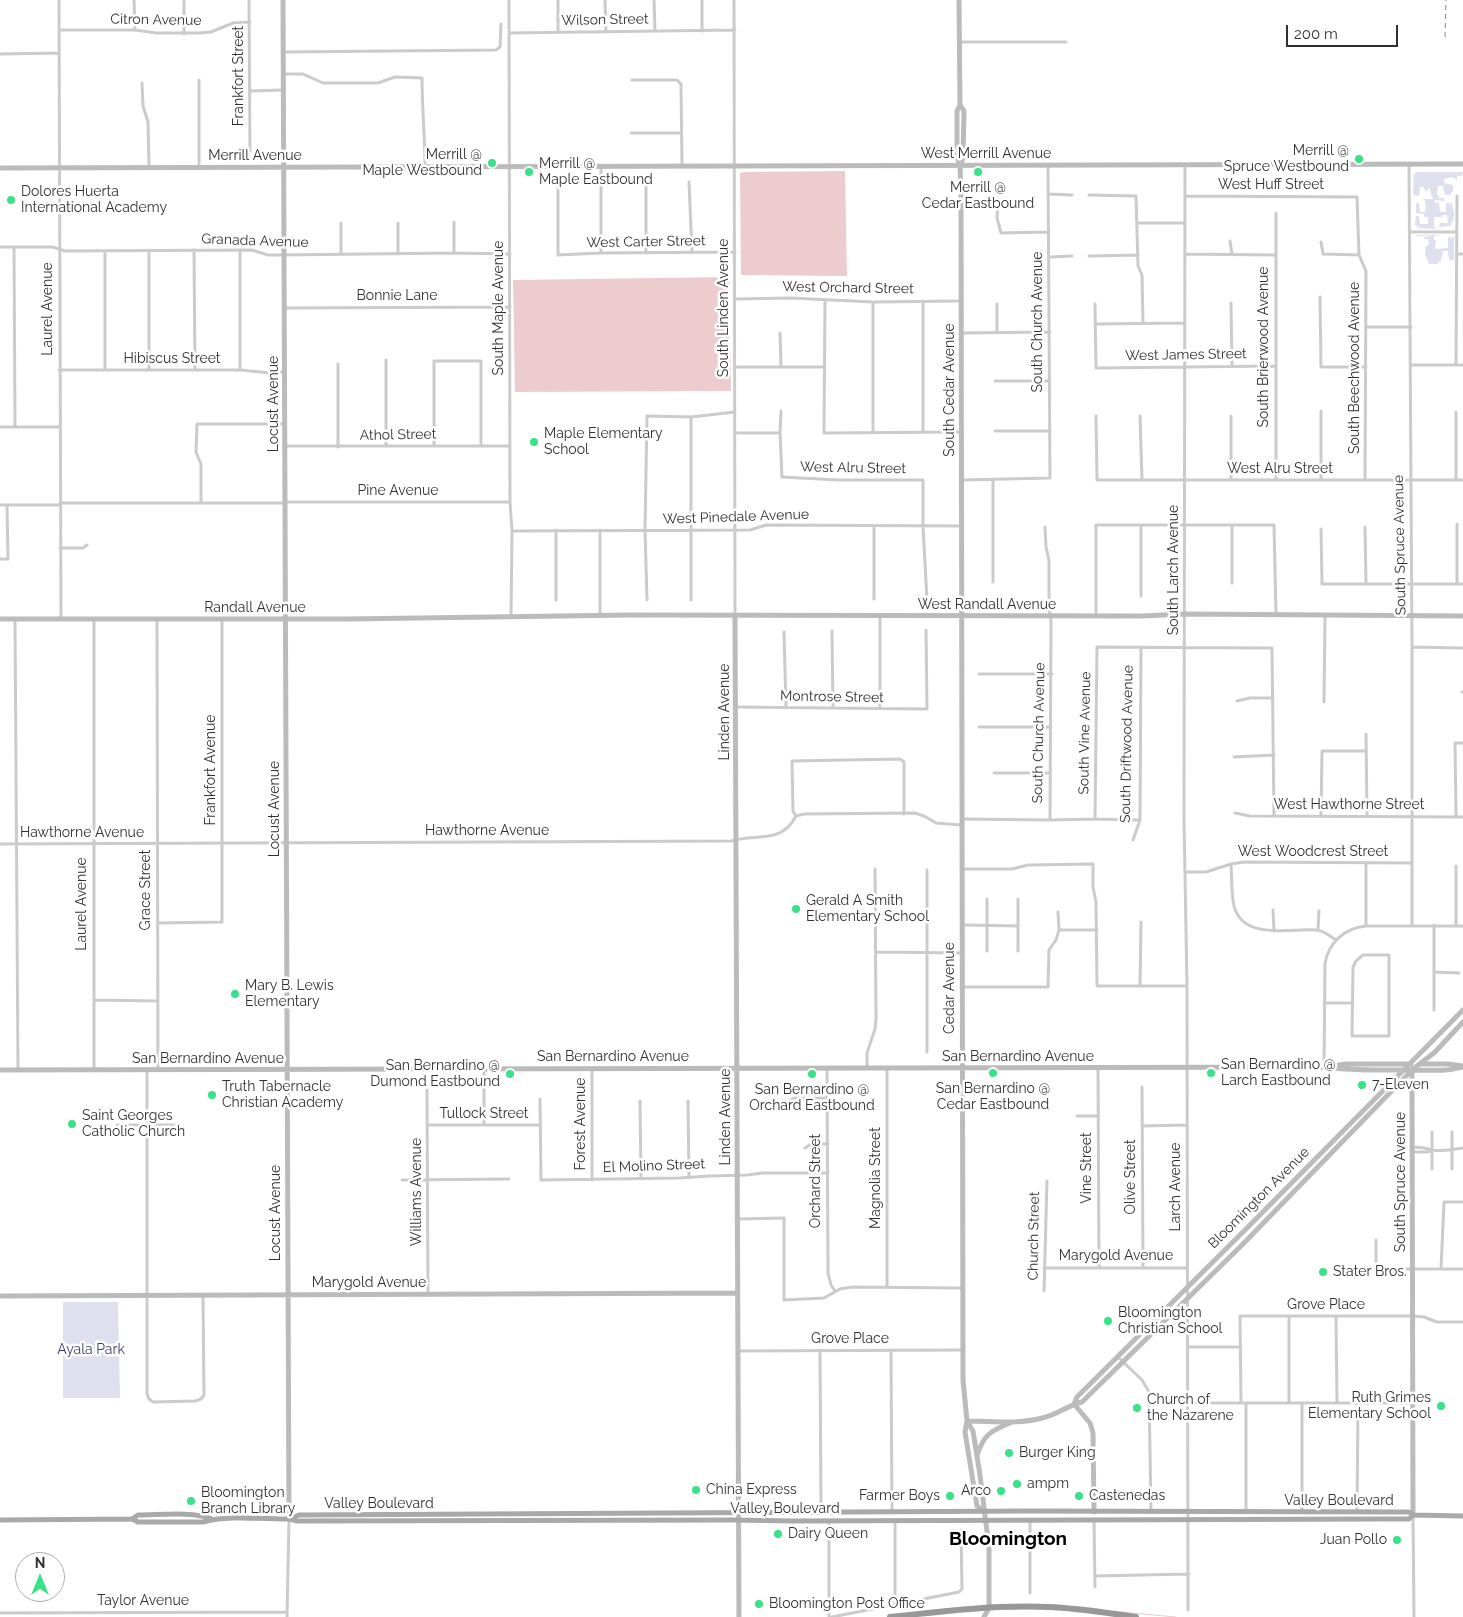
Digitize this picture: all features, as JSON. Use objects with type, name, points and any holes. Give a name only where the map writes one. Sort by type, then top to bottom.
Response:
[{"type":"highway","points":[[890,1617],[990,1608],[1048,1607],[1136,1617]]},
{"type":"main road","name":"Locust Avenue","points":[[283,0],[289,1519]]},
{"type":"main road","name":"South Cedar Avenue","points":[[959,0],[960,105],[956,111],[957,158],[960,165],[961,616]]},
{"type":"main road","name":"West Merrill Avenue","points":[[509,167],[1463,164]]},
{"type":"main road","name":"Merrill Avenue","points":[[0,168],[509,167]]},
{"type":"main road","name":"West Randall Avenue","points":[[511,617],[600,615],[1142,616],[1185,614],[1412,614],[1463,616]]},
{"type":"main road","name":"Linden Avenue","points":[[735,616],[737,707],[739,1617]]},
{"type":"main road","name":"Cedar Avenue","points":[[961,616],[962,1380],[967,1421],[965,1432],[977,1506],[985,1511]]},
{"type":"main road","name":"Randall Avenue","points":[[0,619],[511,617]]},
{"type":"main road","name":"Bloomington Avenue","points":[[1074,1404],[1077,1397],[1463,1010]]},
{"type":"main road","name":"Bloomington Avenue","points":[[967,1421],[1029,1421],[1047,1417],[1082,1402],[1270,1216],[1412,1070],[1435,1052],[1463,1022]]},
{"type":"main road","points":[[1435,1052],[1435,1059],[1439,1064]]},
{"type":"main road","points":[[1324,1067],[1346,1064],[1439,1064],[1463,1067]]},
{"type":"main road","name":"South Spruce Avenue","points":[[1410,1064],[1412,1070],[1413,1150],[1413,1515]]},
{"type":"main road","name":"San Bernardino Avenue","points":[[0,1070],[1324,1067]]},
{"type":"main road","points":[[1324,1067],[1345,1070],[1452,1070],[1463,1067]]},
{"type":"main road","points":[[1385,1070],[1390,1078],[1390,1084]]},
{"type":"main road","points":[[1314,1170],[1319,1160],[1329,1150],[1327,1146]]},
{"type":"main road","points":[[1264,1210],[1270,1216]]},
{"type":"main road","name":"Marygold Avenue","points":[[0,1296],[738,1293]]},
{"type":"main road","points":[[1074,1404],[1090,1423],[1093,1433],[1094,1512]]},
{"type":"main road","name":"Cedar Avenue","points":[[967,1421],[973,1431],[986,1519],[989,1548],[990,1608]]},
{"type":"main road","points":[[977,1456],[981,1444],[989,1433],[1013,1422]]},
{"type":"main road","name":"Valley Boulevard","points":[[0,1520],[132,1519],[138,1515],[203,1515],[213,1519],[289,1519],[297,1521],[829,1521],[1409,1519],[1413,1515],[1409,1512],[985,1511],[299,1515],[289,1519]]},
{"type":"main road","points":[[1413,1515],[1463,1516]]},
{"type":"main road","points":[[984,1617],[990,1608]]},
{"type":"street","name":"Laurel Avenue","points":[[59,0],[61,619]]},
{"type":"street","points":[[134,0],[135,30]]},
{"type":"street","points":[[184,0],[184,34]]},
{"type":"street","name":"Frankfort Street","points":[[249,0],[250,151]]},
{"type":"street","name":"South Maple Avenue","points":[[509,0],[511,617]]},
{"type":"street","points":[[558,0],[558,32]]},
{"type":"street","points":[[605,0],[606,32]]},
{"type":"street","points":[[654,0],[655,31]]},
{"type":"street","points":[[702,0],[702,30]]},
{"type":"street","name":"South Linden Avenue","points":[[734,0],[735,616]]},
{"type":"street","name":"Citron Avenue","points":[[59,30],[135,30],[184,34],[211,32],[233,23],[250,22]]},
{"type":"street","points":[[284,52],[496,50],[500,47],[501,24]]},
{"type":"street","name":"Wilson Street","points":[[509,33],[734,30]]},
{"type":"street","points":[[959,42],[1066,42]]},
{"type":"street","points":[[0,54],[58,53]]},
{"type":"street","points":[[284,74],[303,74],[323,83],[378,83],[395,77],[422,78],[422,113],[426,167]]},
{"type":"street","points":[[199,80],[199,167]]},
{"type":"street","points":[[632,80],[677,80],[681,84],[682,166]]},
{"type":"street","points":[[142,82],[143,106],[148,122],[149,168]]},
{"type":"street","points":[[250,91],[284,90]]},
{"type":"street","points":[[631,133],[681,133]]},
{"type":"street","name":"South Spruce Avenue","points":[[1410,164],[1412,925]]},
{"type":"street","name":"South Church Avenue","points":[[993,480],[1050,478],[1048,165]]},
{"type":"street","name":"South Larch Avenue","points":[[1185,165],[1184,820],[1186,975]]},
{"type":"street","points":[[601,166],[601,253]]},
{"type":"street","points":[[689,182],[692,253]]},
{"type":"street","name":"West Carter Street","points":[[558,184],[558,255],[646,252],[735,252]]},
{"type":"street","points":[[646,184],[646,252]]},
{"type":"street","points":[[1049,194],[1072,195]]},
{"type":"street","points":[[1089,195],[1136,196],[1138,266],[1142,275],[1143,323]]},
{"type":"street","name":"West Huff Street","points":[[1185,196],[1357,197]]},
{"type":"street","points":[[1456,365],[1457,196]]},
{"type":"street","name":"South Beechwood Avenue","points":[[1357,197],[1359,254],[1366,271],[1365,480]]},
{"type":"street","points":[[998,199],[997,218],[1001,233],[1049,232]]},
{"type":"street","name":"South Brierwood Avenue","points":[[1276,213],[1276,480]]},
{"type":"street","points":[[454,222],[454,253]]},
{"type":"street","points":[[341,223],[341,254]]},
{"type":"street","points":[[398,223],[398,254]]},
{"type":"street","points":[[1137,223],[1185,223]]},
{"type":"street","points":[[1410,232],[1457,232]]},
{"type":"street","points":[[1230,242],[1232,254]]},
{"type":"street","points":[[1321,242],[1323,254],[1359,254]]},
{"type":"street","name":"Granada Avenue","points":[[0,246],[53,247],[65,251],[252,250],[268,255],[510,254]]},
{"type":"street","points":[[14,247],[15,427]]},
{"type":"street","points":[[104,370],[105,250]]},
{"type":"street","points":[[149,250],[149,370]]},
{"type":"street","points":[[194,250],[195,370]]},
{"type":"street","points":[[240,250],[240,370]]},
{"type":"street","points":[[1185,254],[1276,254]]},
{"type":"street","points":[[1457,254],[1463,254]]},
{"type":"street","points":[[1089,256],[1138,255]]},
{"type":"street","points":[[1050,256],[1072,256]]},
{"type":"street","points":[[1320,297],[1320,367],[1366,367]]},
{"type":"street","name":"West Orchard Street","points":[[735,299],[790,298],[873,302],[961,300]]},
{"type":"street","points":[[825,300],[824,433],[961,432]]},
{"type":"street","points":[[923,301],[923,432]]},
{"type":"street","points":[[873,302],[873,432]]},
{"type":"street","points":[[1231,303],[1232,366]]},
{"type":"street","points":[[997,304],[997,332]]},
{"type":"street","points":[[1095,304],[1095,324],[1185,323]]},
{"type":"street","name":"Bonnie Lane","points":[[285,308],[510,307]]},
{"type":"street","name":"West James Street","points":[[1095,324],[1096,368],[1276,366]]},
{"type":"street","points":[[1367,327],[1411,327]]},
{"type":"street","points":[[961,333],[1050,332]]},
{"type":"street","points":[[780,333],[781,367]]},
{"type":"street","points":[[386,360],[386,446]]},
{"type":"street","points":[[434,446],[434,361],[481,360],[481,446]]},
{"type":"street","points":[[338,364],[338,447]]},
{"type":"street","points":[[1411,366],[1463,365]]},
{"type":"street","points":[[736,367],[824,366]]},
{"type":"street","name":"Hibiscus Street","points":[[59,370],[240,370],[271,373],[285,372]]},
{"type":"street","points":[[995,382],[1050,381]]},
{"type":"street","points":[[736,433],[780,433],[781,411]]},
{"type":"street","points":[[1321,411],[1321,480]]},
{"type":"street","points":[[647,600],[645,530],[647,416],[691,417],[735,412]]},
{"type":"street","points":[[1456,412],[1456,480]]},
{"type":"street","name":"West Alru Street","points":[[1096,416],[1097,480],[1463,480]]},
{"type":"street","points":[[1140,416],[1142,480]]},
{"type":"street","points":[[1231,416],[1231,480]]},
{"type":"street","points":[[691,417],[691,600]]},
{"type":"street","points":[[201,503],[201,464],[196,452],[197,424],[286,424]]},
{"type":"street","points":[[0,427],[59,427]]},
{"type":"street","points":[[995,431],[1050,431]]},
{"type":"street","name":"West Alru Street","points":[[780,433],[782,477],[839,480],[923,480],[923,526]]},
{"type":"street","name":"Athol Street","points":[[286,446],[510,446]]},
{"type":"street","points":[[961,480],[993,480],[993,582]]},
{"type":"street","name":"Pine Avenue","points":[[0,504],[510,502]]},
{"type":"street","points":[[0,558],[8,558],[7,504]]},
{"type":"street","points":[[1457,524],[1457,584]]},
{"type":"street","name":"West Pinedale Avenue","points":[[512,531],[750,530],[766,525],[961,526]]},
{"type":"street","points":[[1096,615],[1096,525],[1274,525],[1276,614]]},
{"type":"street","points":[[1141,525],[1141,596]]},
{"type":"street","points":[[1232,525],[1232,583]]},
{"type":"street","points":[[874,526],[874,599]]},
{"type":"street","points":[[923,526],[927,600]]},
{"type":"street","name":"South Church Avenue","points":[[1045,527],[1049,560],[1052,674],[1050,820]]},
{"type":"street","points":[[1365,527],[1366,584]]},
{"type":"street","points":[[1321,529],[1322,584],[1463,584]]},
{"type":"street","points":[[556,530],[556,600]]},
{"type":"street","points":[[600,530],[600,615]]},
{"type":"street","points":[[60,548],[83,548],[87,544]]},
{"type":"street","points":[[1324,614],[1324,702]]},
{"type":"street","points":[[880,616],[880,708]]},
{"type":"street","points":[[15,619],[18,1070]]},
{"type":"street","name":"Laurel Avenue","points":[[94,619],[94,1070]]},
{"type":"street","name":"Grace Street","points":[[157,619],[158,1070]]},
{"type":"street","name":"Frankfort Avenue","points":[[158,923],[222,922],[222,619]]},
{"type":"street","name":"Montrose Street","points":[[737,707],[927,709],[926,630]]},
{"type":"street","points":[[832,631],[834,708]]},
{"type":"street","points":[[784,632],[786,708]]},
{"type":"street","name":"South Vine Avenue","points":[[1095,819],[1097,647],[1140,648]]},
{"type":"street","points":[[1412,647],[1463,648]]},
{"type":"street","points":[[1140,648],[1272,648],[1274,816]]},
{"type":"street","name":"South Driftwood Avenue","points":[[1133,840],[1140,820],[1140,648]]},
{"type":"street","points":[[979,674],[1052,674]]},
{"type":"street","points":[[1236,701],[1250,698],[1273,698]]},
{"type":"street","points":[[979,727],[1051,727]]},
{"type":"street","points":[[1366,734],[1367,816]]},
{"type":"street","points":[[1456,816],[1455,743],[1463,743]]},
{"type":"street","points":[[1320,816],[1322,752],[1366,752]]},
{"type":"street","points":[[1234,757],[1274,755]]},
{"type":"street","points":[[904,814],[904,762],[900,759],[792,761],[793,811],[796,816],[804,814],[904,814],[919,814],[944,825],[961,822],[1095,819],[1140,820]]},
{"type":"street","points":[[994,772],[1050,773]]},
{"type":"street","name":"West Hawthorne Street","points":[[1235,813],[1250,816],[1463,817]]},
{"type":"street","name":"Hawthorne Avenue","points":[[0,844],[731,841],[742,838],[774,836],[781,833],[796,816]]},
{"type":"street","name":"West Woodcrest Street","points":[[1186,872],[1206,872],[1244,862],[1412,862]]},
{"type":"street","points":[[1366,863],[1366,926]]},
{"type":"street","points":[[961,869],[1012,869],[1028,865],[1093,864],[1097,930],[1097,986],[1187,986]]},
{"type":"street","points":[[1231,864],[1234,906],[1239,917],[1247,924],[1259,930],[1318,930],[1336,940]]},
{"type":"street","points":[[1456,866],[1456,925]]},
{"type":"street","points":[[867,1068],[867,1053],[876,1018],[875,869]]},
{"type":"street","points":[[927,870],[927,1052]]},
{"type":"street","points":[[987,899],[987,951]]},
{"type":"street","points":[[1018,899],[1018,951]]},
{"type":"street","points":[[1273,910],[1274,931]]},
{"type":"street","points":[[1318,930],[1319,911]]},
{"type":"street","points":[[961,987],[1048,987],[1049,950],[1056,940],[1059,930],[1058,912]]},
{"type":"street","points":[[1140,986],[1141,922]]},
{"type":"street","points":[[962,925],[1018,926]]},
{"type":"street","points":[[1434,925],[1434,1010]]},
{"type":"street","points":[[1324,1067],[1325,961],[1330,948],[1336,940],[1351,930],[1366,926],[1463,926]]},
{"type":"street","points":[[1059,930],[1097,930]]},
{"type":"street","points":[[876,952],[962,953]]},
{"type":"street","points":[[1367,954],[1389,955],[1389,1036],[1352,1036],[1352,1003],[1354,963],[1367,954]]},
{"type":"street","points":[[1434,972],[1459,973]]},
{"type":"street","name":"Larch Avenue","points":[[1186,975],[1188,1610]]},
{"type":"street","points":[[94,1000],[158,1001]]},
{"type":"street","points":[[1324,1004],[1352,1003]]},
{"type":"street","name":"Forest Avenue","points":[[592,1068],[592,1180]]},
{"type":"street","name":"Orchard Street","points":[[827,1068],[828,1273],[835,1291]]},
{"type":"street","name":"Magnolia Street","points":[[887,1068],[887,1288]]},
{"type":"street","name":"Vine Street","points":[[1098,1068],[1099,1268]]},
{"type":"street","points":[[484,1069],[484,1125]]},
{"type":"street","points":[[147,1070],[147,1394],[154,1402],[196,1401],[201,1399],[204,1390],[204,1295]]},
{"type":"street","name":"Olive Street","points":[[1142,1087],[1143,1268]]},
{"type":"street","name":"Williams Avenue","points":[[427,1090],[428,1294]]},
{"type":"street","points":[[787,1103],[794,1098],[827,1098]]},
{"type":"street","points":[[540,1099],[540,1125]]},
{"type":"street","points":[[640,1101],[641,1179]]},
{"type":"street","points":[[688,1101],[689,1178]]},
{"type":"street","points":[[1076,1116],[1098,1116]]},
{"type":"street","points":[[117,1125],[174,1125]]},
{"type":"street","name":"Tullock Street","points":[[427,1125],[540,1125]]},
{"type":"street","name":"El Molino Street","points":[[540,1125],[541,1180],[689,1178],[763,1173],[828,1173]]},
{"type":"street","points":[[1142,1126],[1187,1125]]},
{"type":"street","points":[[1432,1132],[1432,1169]]},
{"type":"street","points":[[1452,1132],[1452,1169]]},
{"type":"street","points":[[805,1148],[811,1144],[828,1144]]},
{"type":"street","points":[[1413,1150],[1428,1147],[1432,1150],[1463,1148]]},
{"type":"street","points":[[402,1180],[509,1179]]},
{"type":"street","name":"Church Street","points":[[1044,1292],[1047,1181]]},
{"type":"street","points":[[1441,1269],[1444,1202],[1463,1202]]},
{"type":"street","points":[[737,1219],[784,1218],[784,1300],[817,1300],[828,1297],[835,1291],[844,1288],[963,1288]]},
{"type":"street","points":[[1376,1240],[1376,1263],[1380,1269],[1463,1269]]},
{"type":"street","name":"Marygold Avenue","points":[[1044,1268],[1187,1268]]},
{"type":"street","name":"Grove Place","points":[[1241,1347],[1240,1316],[1413,1316],[1424,1317],[1437,1322],[1463,1322]]},
{"type":"street","points":[[1289,1316],[1289,1403]]},
{"type":"street","points":[[1336,1316],[1336,1403]]},
{"type":"street","points":[[1188,1348],[1241,1347],[1246,1512]]},
{"type":"street","name":"Grove Place","points":[[738,1350],[962,1350]]},
{"type":"street","points":[[820,1350],[821,1513]]},
{"type":"street","points":[[891,1350],[892,1512]]},
{"type":"street","points":[[1118,1357],[1145,1384],[1149,1392],[1151,1512]]},
{"type":"street","points":[[1150,1403],[1412,1403]]},
{"type":"street","points":[[1302,1403],[1302,1512]]},
{"type":"street","points":[[1357,1512],[1358,1403]]},
{"type":"street","points":[[1413,1515],[1414,1617]]},
{"type":"street","name":"Locust Avenue","points":[[287,1617],[289,1519]]},
{"type":"street","points":[[895,1520],[895,1605]]},
{"type":"street","points":[[1030,1520],[1030,1593]]},
{"type":"street","points":[[1094,1520],[1095,1587]]},
{"type":"street","points":[[829,1521],[830,1617],[959,1592],[962,1590],[962,1530]]},
{"type":"street","points":[[1095,1576],[1189,1574]]},
{"type":"street","name":"Taylor Avenue","points":[[0,1613],[286,1612]]},
{"type":"green space","points":[[1414,172],[1415,174],[1417,172],[1463,172],[1462,176],[1457,176],[1457,180],[1452,177],[1444,179],[1444,183],[1453,185],[1453,191],[1450,195],[1445,195],[1443,186],[1438,186],[1437,194],[1439,198],[1444,198],[1445,201],[1435,200],[1435,203],[1439,202],[1440,212],[1446,212],[1446,203],[1450,203],[1451,207],[1452,203],[1454,213],[1453,226],[1452,219],[1451,226],[1439,227],[1440,223],[1448,223],[1447,215],[1442,215],[1442,217],[1434,217],[1434,227],[1436,229],[1415,228],[1419,227],[1415,225],[1416,216],[1419,216],[1420,224],[1428,224],[1428,217],[1424,217],[1424,214],[1416,213],[1416,203],[1419,203],[1420,212],[1425,212],[1425,200],[1421,199],[1433,199],[1429,188],[1425,191],[1424,187],[1420,187],[1419,196],[1413,195]]},
{"type":"green space","points":[[1416,235],[1437,235],[1434,236],[1436,249],[1448,248],[1448,237],[1452,238],[1454,236],[1454,260],[1449,260],[1448,251],[1443,251],[1441,261],[1438,264],[1429,264],[1425,256],[1426,246],[1428,246],[1429,242],[1424,237],[1433,236]]},
{"type":"green space","name":"Ayala Park","points":[[63,1302],[118,1302],[120,1398],[63,1398]]},
{"type":"shaded area","points":[[845,171],[847,276],[741,275],[740,173]]},
{"type":"shaded area","points":[[729,277],[731,391],[515,392],[513,280]]},
{"type":"waterway","points":[[1120,1612],[1176,1617]]},
{"type":"railway","points":[[1445,37],[1446,0]]},
{"type":"place","name":"Merrill @ Spruce Westbound","points":[[1359,159]]},
{"type":"place","name":"Merrill @ Maple Westbound","points":[[492,163]]},
{"type":"place","name":"Merrill @ Maple Eastbound","points":[[529,172]]},
{"type":"place","name":"Merrill @ Cedar Eastbound","points":[[978,172]]},
{"type":"place","name":"Dolores Huerta International Academy","points":[[11,200]]},
{"type":"place","name":"Maple Elementary School","points":[[534,442]]},
{"type":"place","name":"Gerald A Smith Elementary School","points":[[796,909]]},
{"type":"place","name":"Mary B. Lewis Elementary","points":[[235,994]]},
{"type":"place","name":"San Bernardino @ Cedar Eastbound","points":[[993,1073]]},
{"type":"place","name":"San Bernardino @ Larch Eastbound","points":[[1211,1073]]},
{"type":"place","name":"San Bernardino @ Dumond Eastbound","points":[[510,1074]]},
{"type":"place","name":"San Bernardino @ Orchard Eastbound","points":[[812,1074]]},
{"type":"place","name":"7-Eleven","points":[[1362,1085]]},
{"type":"place","name":"Truth Tabernacle Christian Academy","points":[[212,1095]]},
{"type":"place","name":"Saint Georges Catholic Church","points":[[72,1124]]},
{"type":"place","name":"Stater Bros.","points":[[1323,1272]]},
{"type":"place","name":"Bloomington Christian School","points":[[1108,1321]]},
{"type":"place","name":"Ruth Grimes Elementary School","points":[[1441,1406]]},
{"type":"place","name":"Church of the Nazarene","points":[[1137,1408]]},
{"type":"place","name":"Burger King","points":[[1009,1453]]},
{"type":"place","name":"ampm","points":[[1017,1484]]},
{"type":"place","name":"China Express","points":[[696,1490]]},
{"type":"place","name":"Arco","points":[[1001,1491]]},
{"type":"place","name":"Farmer Boys","points":[[950,1496]]},
{"type":"place","name":"Castenedas","points":[[1079,1496]]},
{"type":"place","name":"Bloomington Branch Library","points":[[191,1501]]},
{"type":"place","name":"Dairy Queen","points":[[778,1534]]},
{"type":"place","name":"Juan Pollo","points":[[1397,1540]]},
{"type":"place","name":"Bloomington Post Office","points":[[759,1604]]},
{"type":"district","name":"Bloomington","points":[[1008,1539]]}]
